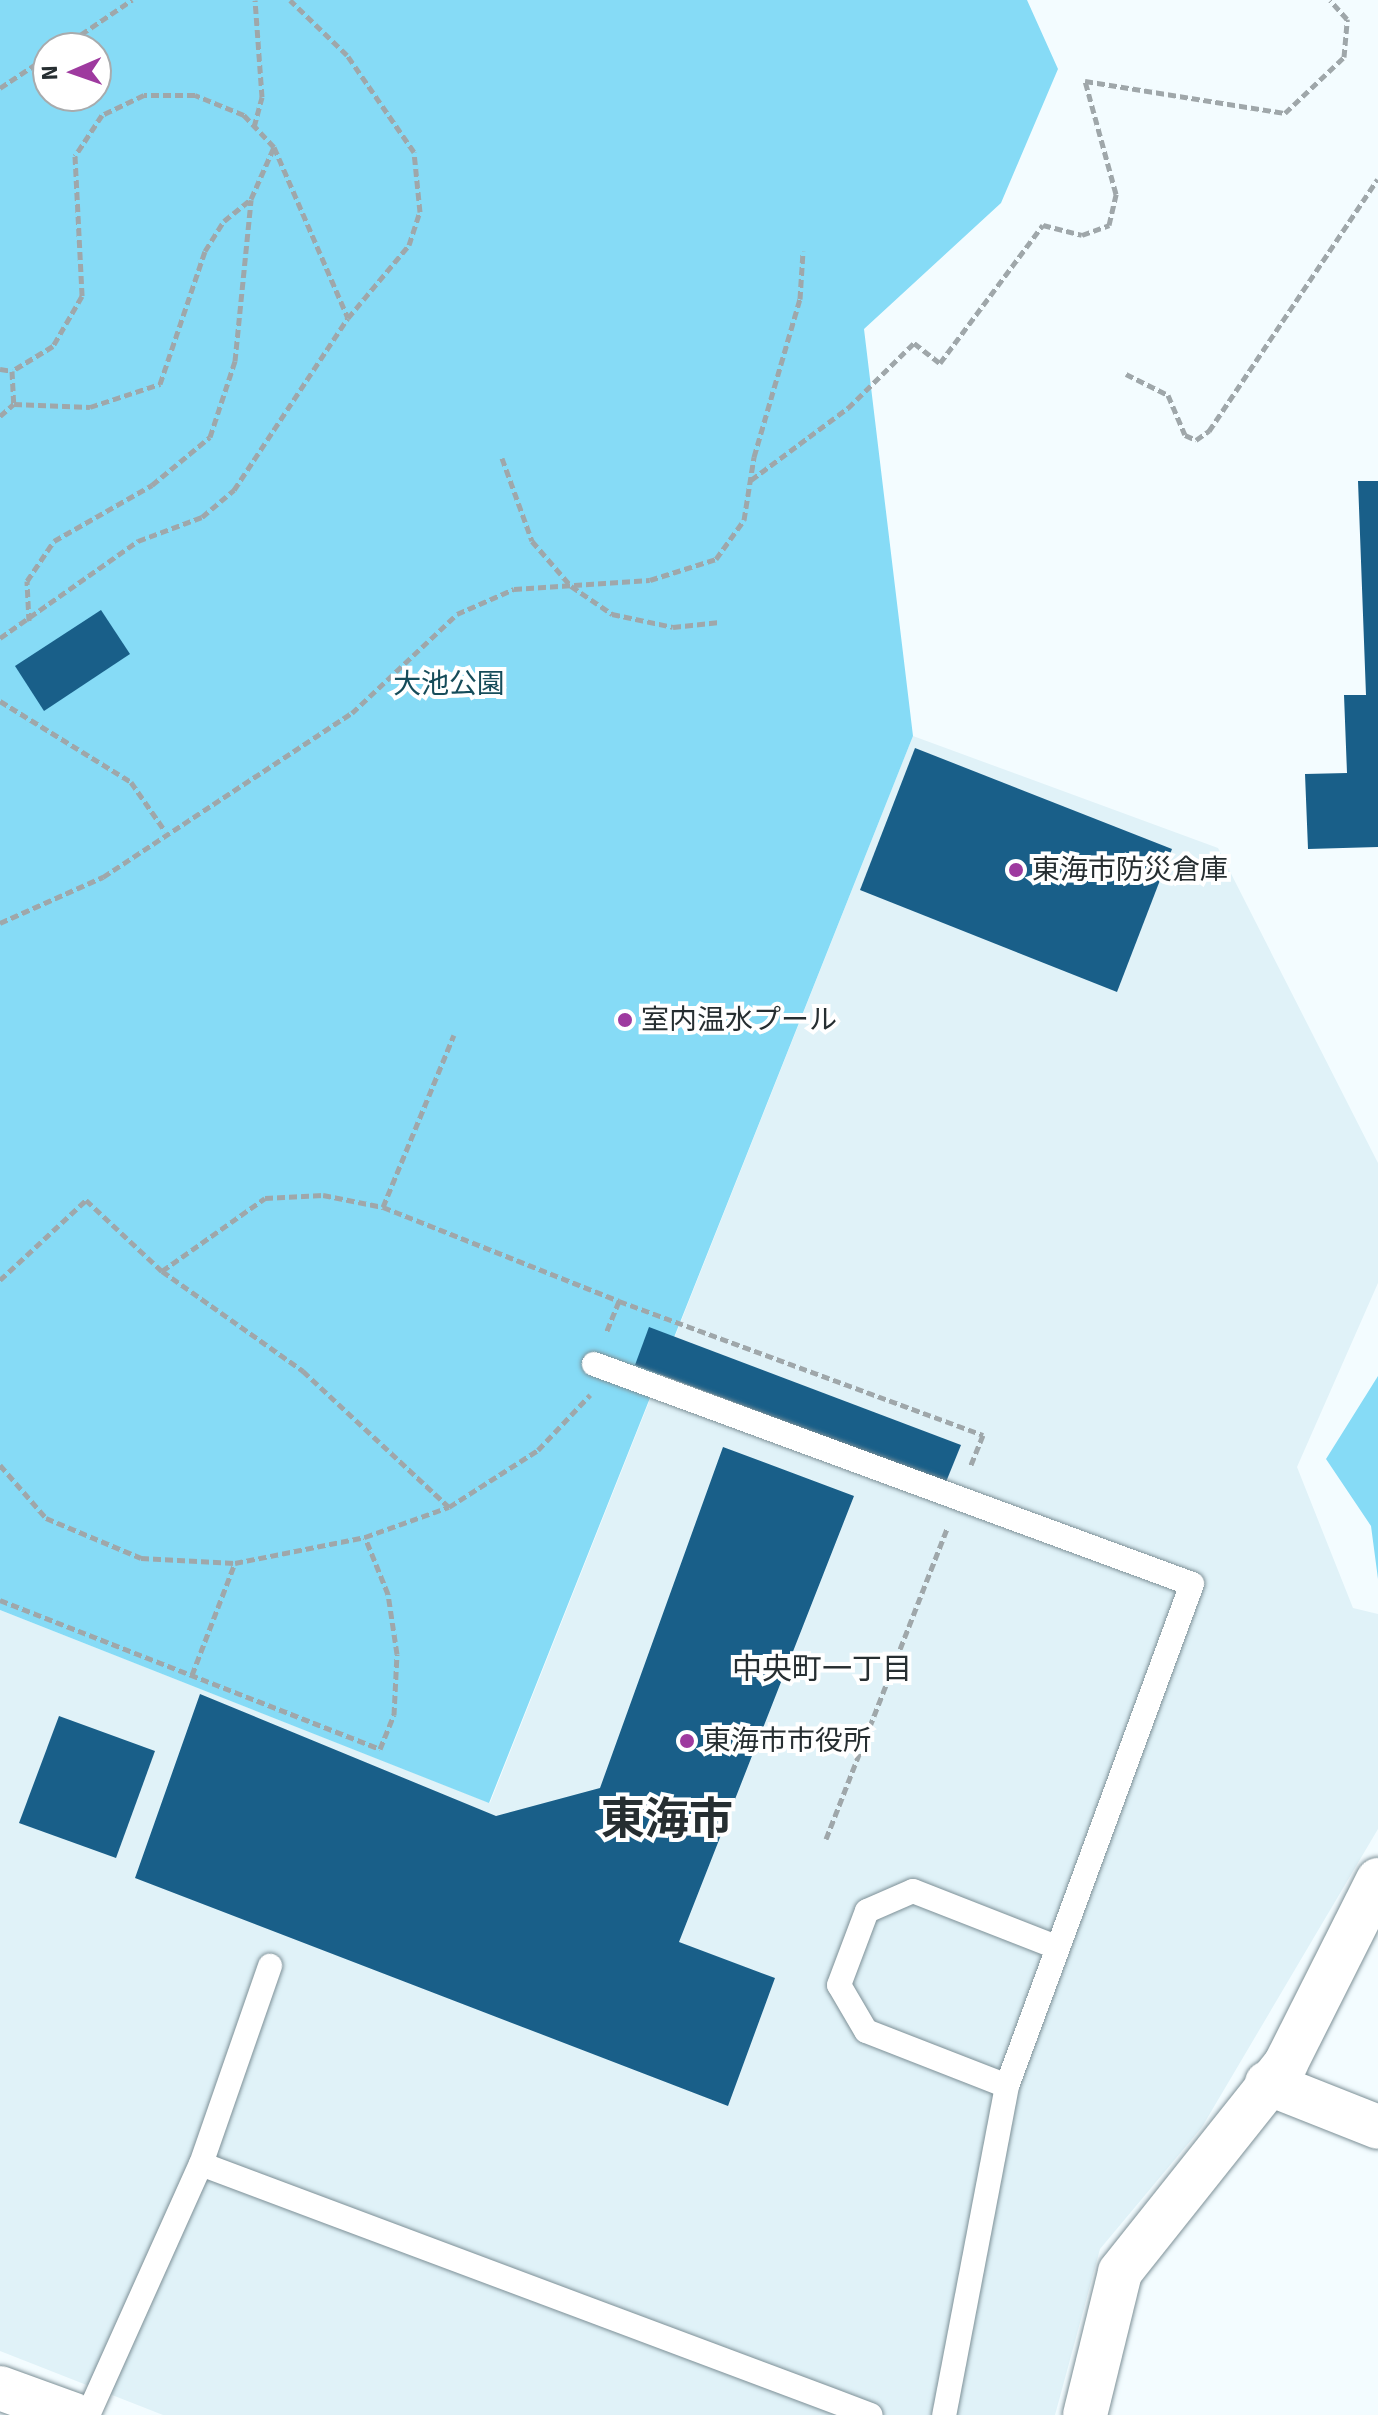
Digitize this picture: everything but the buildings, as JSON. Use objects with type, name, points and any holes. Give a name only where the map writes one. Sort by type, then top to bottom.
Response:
[{"type":"street","points":[[1085,2415],[1120,2272],[1267,2083],[1286,2063],[1378,1880]]},
{"type":"street","points":[[1267,2083],[1378,2127]]},
{"type":"street","points":[[0,2388],[74,2415]]},
{"type":"lane","points":[[603,1367],[1192,1584],[1007,2086],[944,2415]]},
{"type":"lane","points":[[1007,2086],[866,2031],[839,1985],[867,1911],[913,1891],[1056,1947]]},
{"type":"lane","points":[[88,2415],[201,2164],[270,1966]]},
{"type":"lane","points":[[201,2164],[871,2415]]},
{"type":"path","points":[[85,32],[132,0]]},
{"type":"path","points":[[254,127],[262,97],[255,0]]},
{"type":"path","points":[[0,638],[29,621],[138,541],[202,517],[234,490],[348,318],[409,245],[421,184],[393,114],[347,55],[290,0]]},
{"type":"path","points":[[750,481],[848,408],[914,343],[940,363],[1043,225],[1082,235],[1109,225],[1116,194],[1085,81],[1285,113],[1344,57],[1347,19],[1330,0]]},
{"type":"path","points":[[0,88],[32,67]]},
{"type":"path","points":[[0,369],[12,371],[53,346],[82,296],[75,156],[102,115],[144,95],[195,95],[219,100],[274,147],[348,318]]},
{"type":"path","points":[[29,621],[27,581],[54,541],[152,485],[210,437],[235,361],[251,199],[274,147]]},
{"type":"path","points":[[1126,374],[1168,395],[1185,435],[1196,440],[1209,431],[1378,179]]},
{"type":"path","points":[[0,416],[14,404],[90,407],[160,384],[205,251],[224,221],[251,199]]},
{"type":"path","points":[[0,923],[103,877],[165,831],[352,713],[457,614],[514,589],[650,580],[716,559],[744,520],[750,481],[800,299],[803,251]]},
{"type":"path","points":[[12,371],[14,404]]},
{"type":"path","points":[[502,458],[532,541],[571,586],[612,614],[673,627],[720,622]]},
{"type":"path","points":[[0,701],[131,782],[165,831]]},
{"type":"path","points":[[383,1207],[454,1035]]},
{"type":"path","points":[[162,1271],[265,1198],[323,1195],[383,1207],[619,1301],[983,1435],[826,1839]]},
{"type":"path","points":[[0,1280],[86,1200],[162,1271],[303,1371],[449,1507]]},
{"type":"path","points":[[0,1465],[46,1518],[127,1552],[235,1563],[365,1537],[449,1507],[538,1450],[603,1367],[619,1301]]},
{"type":"path","points":[[0,1600],[380,1749],[394,1715],[397,1654],[388,1594],[365,1537]]},
{"type":"path","points":[[192,1675],[235,1563]]},
{"type":"shaded area","points":[[913,736],[1218,848],[1378,1163],[1378,1283],[1297,1467],[1353,1608],[1378,1614],[1378,1829],[1202,2127],[1100,2249],[1055,2415],[163,2415],[0,2351],[0,1610],[490,1803]]},
{"type":"green space","name":"大池公園","points":[[0,0],[1027,0],[1058,69],[1001,203],[864,329],[913,736],[489,1803],[0,1610]]},
{"type":"green space","points":[[1378,1376],[1378,1579],[1371,1526],[1326,1459]]},
{"type":"place","name":"東海市防災倉庫","points":[[1016,870]]},
{"type":"place","name":"室内温水プール","points":[[625,1020]]},
{"type":"place","name":"東海市市役所","points":[[687,1741]]},
{"type":"district","name":"中央町一丁目","points":[[822,1670]]},
{"type":"district","name":"東海市","points":[[667,1820]]}]
